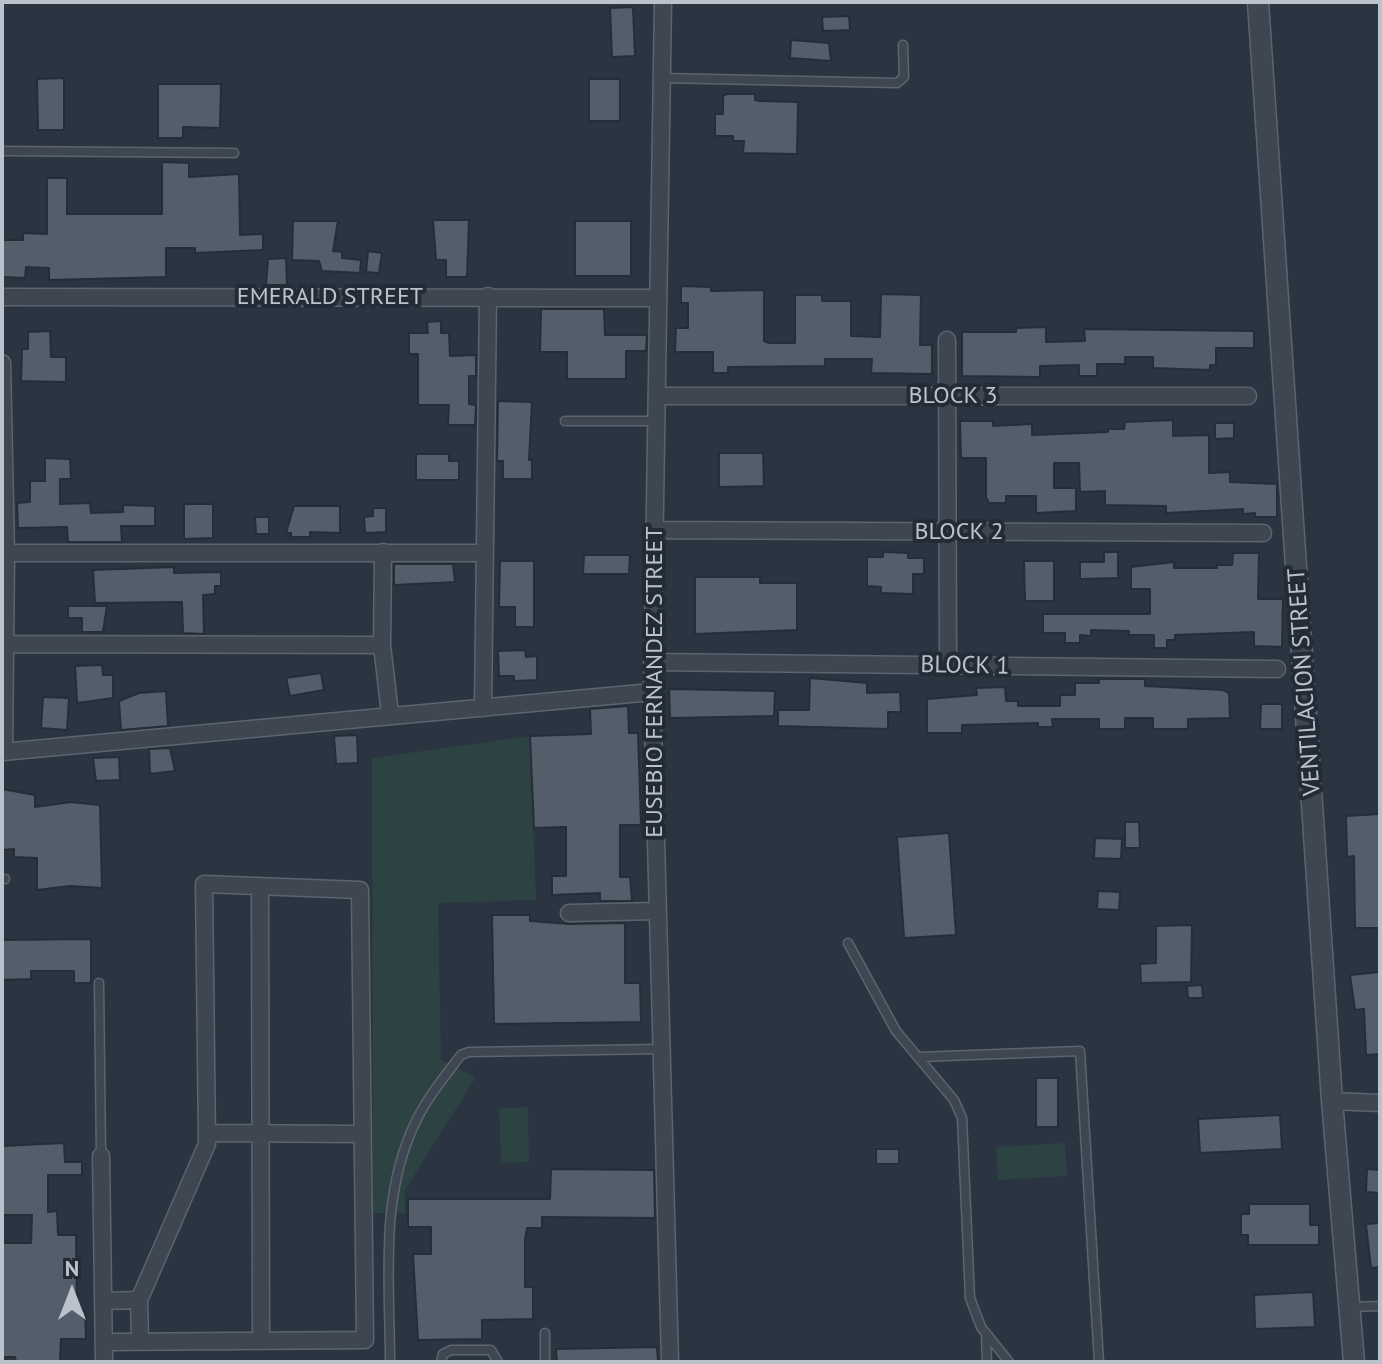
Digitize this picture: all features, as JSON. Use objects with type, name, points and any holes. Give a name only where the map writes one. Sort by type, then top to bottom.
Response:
[{"type":"street","name":"EUSEBIO FERNANDEZ STREET","points":[[663,2],[652,692],[670,1362]]},
{"type":"street","name":"VENTILACION STREET","points":[[1258,2],[1332,1101],[1354,1362]]},
{"type":"street","points":[[483,708],[488,296]]},
{"type":"street","name":"EMERALD STREET","points":[[2,297],[658,298]]},
{"type":"street","points":[[947,340],[948,666]]},
{"type":"street","points":[[2,363],[6,553],[3,752],[652,692]]},
{"type":"street","name":"BLOCK 3","points":[[658,396],[1248,396]]},
{"type":"street","name":"BLOCK 2","points":[[655,530],[1263,533]]},
{"type":"street","points":[[383,552],[382,645],[390,714]]},
{"type":"street","points":[[6,553],[483,553]]},
{"type":"street","points":[[6,644],[382,645]]},
{"type":"street","name":"BLOCK 1","points":[[652,662],[1277,669]]},
{"type":"street","points":[[104,1342],[365,1340],[360,890],[204,884],[207,1133],[200,1164],[139,1300],[140,1341]]},
{"type":"street","points":[[260,886],[261,1341]]},
{"type":"street","points":[[569,913],[656,911]]},
{"type":"street","points":[[1332,1101],[1380,1103]]},
{"type":"street","points":[[207,1133],[363,1134]]},
{"type":"street","points":[[101,1156],[104,1362]]},
{"type":"street","points":[[104,1301],[139,1300]]},
{"type":"lane","points":[[661,78],[897,83],[904,77],[903,45]]},
{"type":"lane","points":[[2,151],[234,153]]},
{"type":"lane","points":[[565,421],[657,421]]},
{"type":"lane","points":[[848,943],[885,1014],[954,1100],[962,1118],[970,1298],[986,1333],[1009,1362]]},
{"type":"lane","points":[[99,983],[101,1156]]},
{"type":"lane","points":[[390,1362],[390,1213],[395,1183],[418,1118],[461,1055],[469,1052],[660,1049]]},
{"type":"lane","points":[[918,1057],[1080,1051],[1099,1362]]},
{"type":"lane","points":[[1350,1308],[1380,1306]]},
{"type":"lane","points":[[545,1333],[545,1362]]},
{"type":"lane","points":[[986,1333],[987,1362]]},
{"type":"lane","points":[[441,1362],[443,1354],[451,1350],[491,1350],[498,1362]]},
{"type":"green space","points":[[530,736],[536,900],[438,903],[441,1060],[476,1077],[405,1190],[405,1213],[373,1213],[372,758]]},
{"type":"green space","points":[[528,1107],[529,1162],[501,1163],[499,1108]]},
{"type":"green space","points":[[1065,1143],[1067,1176],[998,1180],[996,1147]]},
{"type":"building","points":[[633,7],[635,56],[612,57],[610,8]]},
{"type":"building","points":[[849,16],[850,30],[823,31],[822,17]]},
{"type":"building","points":[[791,40],[829,43],[831,61],[790,58]]},
{"type":"building","points":[[64,78],[64,130],[38,130],[37,79]]},
{"type":"building","points":[[589,79],[620,79],[620,121],[589,121]]},
{"type":"building","points":[[158,84],[221,84],[220,128],[183,127],[183,138],[158,138]]},
{"type":"building","points":[[755,94],[755,100],[760,101],[798,102],[797,154],[743,153],[744,141],[733,141],[733,136],[715,136],[715,114],[723,114],[723,96]]},
{"type":"building","points":[[162,162],[189,163],[189,177],[239,174],[240,235],[263,234],[263,250],[195,253],[195,248],[166,248],[166,277],[49,280],[49,268],[26,267],[25,278],[2,277],[2,240],[23,240],[23,233],[47,234],[47,178],[67,178],[67,214],[162,214]]},
{"type":"building","points":[[433,220],[469,220],[467,277],[446,277],[446,260],[436,260]]},
{"type":"building","points":[[293,221],[338,221],[333,251],[342,252],[342,258],[361,260],[360,273],[322,271],[319,261],[292,260]]},
{"type":"building","points":[[575,221],[631,221],[631,276],[575,276]]},
{"type":"building","points":[[368,251],[382,253],[379,273],[366,272]]},
{"type":"building","points":[[286,258],[287,285],[266,285],[268,259]]},
{"type":"building","points":[[681,286],[711,287],[711,291],[764,290],[764,341],[769,343],[795,343],[795,295],[822,295],[822,301],[851,301],[851,336],[880,337],[881,294],[921,295],[920,345],[932,345],[932,374],[871,373],[872,359],[825,359],[825,366],[728,367],[728,373],[713,373],[713,352],[675,352],[676,328],[688,328],[688,303],[681,303]]},
{"type":"building","points":[[541,309],[604,309],[605,335],[647,335],[646,351],[626,351],[626,379],[567,379],[567,352],[540,352]]},
{"type":"building","points":[[441,321],[441,333],[449,333],[450,356],[476,355],[476,376],[469,376],[469,404],[476,405],[475,425],[448,425],[449,405],[418,405],[418,354],[409,354],[409,333],[428,333],[427,322]]},
{"type":"building","points":[[1046,327],[1046,342],[1085,341],[1084,329],[1254,331],[1254,348],[1216,348],[1216,365],[1210,365],[1210,370],[1153,368],[1153,357],[1125,357],[1125,364],[1097,364],[1097,376],[1079,376],[1079,365],[1040,366],[1040,377],[962,376],[962,332],[1016,332],[1016,328]]},
{"type":"building","points":[[50,331],[51,357],[66,357],[66,382],[21,381],[22,349],[28,349],[28,332]]},
{"type":"building","points":[[498,401],[532,402],[529,460],[532,460],[532,479],[503,479],[503,461],[497,461]]},
{"type":"building","points":[[1173,420],[1173,436],[1209,435],[1209,473],[1230,472],[1230,482],[1277,484],[1277,517],[1255,517],[1255,513],[1243,514],[1243,509],[1166,513],[1166,506],[1105,505],[1105,491],[1080,492],[1079,463],[1054,463],[1054,488],[1076,488],[1076,511],[1036,513],[1036,496],[1006,496],[1006,503],[989,503],[986,497],[986,458],[961,458],[960,421],[993,421],[993,426],[1032,424],[1032,435],[1108,432],[1108,429],[1124,429],[1125,422]]},
{"type":"building","points":[[1215,423],[1234,423],[1234,438],[1215,439]]},
{"type":"building","points":[[719,453],[763,453],[764,486],[719,487]]},
{"type":"building","points":[[416,454],[449,454],[449,461],[459,461],[459,480],[416,480]]},
{"type":"building","points":[[45,458],[70,459],[71,479],[60,479],[60,504],[90,503],[91,513],[123,512],[123,505],[155,506],[155,526],[121,526],[122,542],[68,542],[67,527],[18,528],[17,503],[30,502],[30,481],[45,481]]},
{"type":"building","points":[[184,504],[213,504],[213,538],[184,539]]},
{"type":"building","points":[[294,506],[340,506],[340,533],[310,532],[310,537],[291,537],[291,533],[286,533]]},
{"type":"building","points":[[373,508],[386,508],[386,532],[365,533],[364,517],[373,516]]},
{"type":"building","points":[[255,517],[269,517],[269,534],[256,534]]},
{"type":"building","points":[[883,552],[908,553],[908,558],[924,558],[924,574],[913,574],[913,594],[881,593],[881,587],[867,586],[867,557],[883,557]]},
{"type":"building","points":[[1104,552],[1118,552],[1118,578],[1080,579],[1080,562],[1104,562]]},
{"type":"building","points":[[1233,553],[1259,553],[1258,599],[1283,599],[1282,647],[1254,646],[1254,632],[1175,635],[1175,640],[1167,640],[1167,648],[1154,648],[1154,635],[1129,635],[1129,631],[1091,630],[1091,636],[1080,635],[1080,643],[1065,643],[1065,633],[1043,633],[1043,614],[1150,614],[1150,589],[1131,589],[1131,567],[1174,562],[1174,568],[1217,568],[1217,565],[1232,565]]},
{"type":"building","points":[[584,555],[630,555],[629,574],[583,574]]},
{"type":"building","points":[[500,561],[534,561],[534,627],[515,627],[515,607],[499,607]]},
{"type":"building","points":[[1024,561],[1054,561],[1054,601],[1025,601]]},
{"type":"building","points":[[394,564],[453,564],[455,582],[394,585]]},
{"type":"building","points":[[174,567],[174,573],[221,572],[221,586],[215,586],[215,594],[203,595],[204,634],[183,633],[182,602],[95,603],[93,570]]},
{"type":"building","points":[[695,577],[760,577],[760,583],[797,583],[797,630],[695,634]]},
{"type":"building","points":[[68,606],[107,606],[103,632],[82,632],[82,618],[68,618]]},
{"type":"building","points":[[525,650],[526,657],[537,656],[537,680],[514,681],[514,676],[499,676],[498,651]]},
{"type":"building","points":[[102,665],[103,675],[113,675],[113,698],[77,703],[75,666]]},
{"type":"building","points":[[321,673],[324,690],[290,696],[286,678]]},
{"type":"building","points":[[810,678],[867,683],[867,693],[900,692],[901,712],[888,712],[888,729],[778,726],[778,710],[809,710]]},
{"type":"building","points":[[1099,679],[1145,679],[1145,686],[1223,690],[1229,693],[1230,718],[1188,719],[1188,729],[1153,729],[1153,718],[1125,718],[1125,729],[1099,729],[1099,719],[1052,719],[1053,727],[1038,727],[1038,723],[962,725],[962,733],[927,733],[927,699],[977,695],[976,688],[1005,687],[1006,701],[1018,701],[1018,706],[1060,706],[1060,695],[1075,695],[1075,683],[1099,683]]},
{"type":"building","points":[[669,689],[775,691],[774,716],[670,718]]},
{"type":"building","points":[[166,691],[168,726],[121,730],[119,701],[139,693]]},
{"type":"building","points":[[43,697],[69,698],[67,730],[41,728]]},
{"type":"building","points":[[1261,704],[1282,704],[1282,729],[1260,729]]},
{"type":"building","points":[[628,706],[629,733],[638,733],[641,825],[620,825],[620,877],[630,877],[632,901],[600,901],[600,893],[552,895],[552,876],[566,876],[566,827],[534,828],[530,736],[591,734],[590,709]]},
{"type":"building","points":[[357,735],[358,763],[336,764],[334,736]]},
{"type":"building","points":[[170,748],[175,771],[150,774],[149,749]]},
{"type":"building","points":[[119,757],[120,780],[96,781],[93,758]]},
{"type":"building","points":[[2,789],[35,795],[35,807],[71,802],[100,805],[102,888],[70,886],[37,890],[37,858],[14,857],[14,849],[2,850]]},
{"type":"building","points":[[1380,814],[1380,928],[1355,928],[1354,856],[1347,857],[1346,816]]},
{"type":"building","points":[[1125,822],[1139,822],[1140,848],[1125,848]]},
{"type":"building","points":[[949,833],[956,935],[904,938],[897,837]]},
{"type":"building","points":[[1095,838],[1122,839],[1121,859],[1094,858]]},
{"type":"building","points":[[1098,891],[1120,892],[1119,910],[1097,909]]},
{"type":"building","points":[[492,915],[530,915],[530,921],[569,924],[625,923],[625,983],[640,983],[641,1022],[494,1024]]},
{"type":"building","points":[[1192,925],[1191,982],[1141,983],[1140,964],[1156,963],[1156,926]]},
{"type":"building","points":[[91,939],[91,983],[74,983],[74,971],[31,971],[31,979],[2,980],[2,940]]},
{"type":"building","points":[[1380,972],[1380,1054],[1366,1055],[1364,1009],[1355,1010],[1350,975]]},
{"type":"building","points":[[1202,985],[1203,998],[1188,998],[1187,986]]},
{"type":"building","points":[[1036,1078],[1058,1078],[1058,1127],[1036,1127]]},
{"type":"building","points":[[1280,1115],[1282,1149],[1200,1153],[1198,1119]]},
{"type":"building","points":[[64,1143],[65,1162],[82,1162],[82,1175],[48,1175],[48,1212],[57,1211],[58,1235],[76,1235],[77,1311],[85,1311],[86,1339],[61,1339],[60,1362],[16,1362],[15,1357],[2,1357],[2,1243],[31,1243],[32,1215],[2,1215],[2,1146]]},
{"type":"building","points":[[876,1149],[899,1149],[899,1164],[876,1164]]},
{"type":"building","points":[[551,1169],[654,1170],[655,1218],[542,1217],[542,1228],[527,1228],[525,1240],[525,1287],[533,1287],[533,1319],[482,1320],[482,1339],[418,1340],[413,1254],[431,1254],[431,1227],[408,1227],[408,1199],[550,1199]]},
{"type":"building","points":[[1367,1169],[1380,1170],[1380,1193],[1366,1192]]},
{"type":"building","points":[[1249,1204],[1310,1204],[1310,1225],[1319,1225],[1319,1245],[1248,1245],[1248,1235],[1241,1235],[1241,1214],[1249,1214]]},
{"type":"building","points":[[1380,1223],[1380,1267],[1371,1268],[1366,1224]]},
{"type":"building","points":[[1313,1292],[1315,1327],[1255,1329],[1254,1295]]},
{"type":"building","points":[[657,1347],[658,1362],[557,1362],[556,1349]]}]
